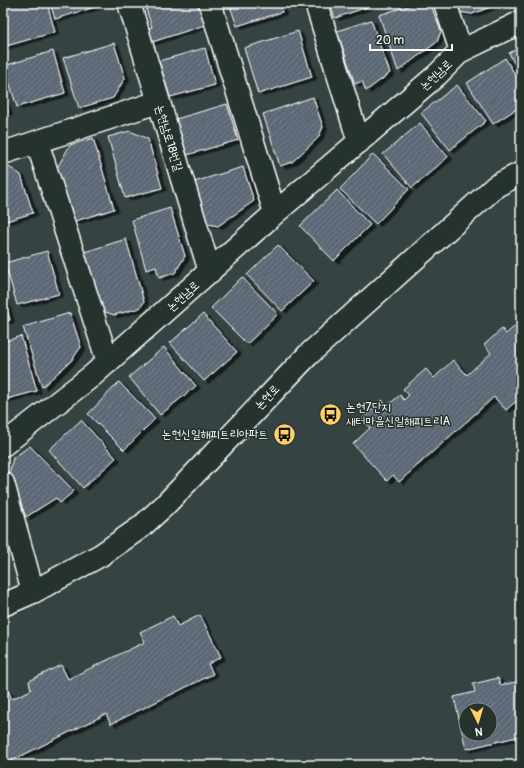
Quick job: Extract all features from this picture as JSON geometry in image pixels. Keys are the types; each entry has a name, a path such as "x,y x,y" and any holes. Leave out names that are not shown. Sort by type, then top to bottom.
{"street":[{"name":"논현남로18번길","path":"128,3 210,272"},
{"path":"210,3 275,213"},
{"path":"316,3 359,142"},
{"path":"445,3 460,51"},
{"name":"논현남로","path":"3,446 108,362 275,213 437,75 460,51 521,22"},
{"path":"3,153 158,102"},
{"path":"36,142 108,362"},
{"name":"논현로","path":"3,605 33,592 101,555 141,527 165,505 308,354 496,186 521,173"},
{"path":"3,483 33,592"}],"building":[{"path":"3,3 47,3 55,32 3,47"},
{"path":"50,3 104,3 105,4 55,19"},
{"path":"144,3 198,3 205,25 149,43 145,29 152,27"},
{"path":"229,3 280,3 282,12 237,26"},
{"path":"329,3 372,3 373,5 335,18"},
{"path":"417,3 430,3 441,31 437,42 398,71 379,15"},
{"path":"455,3 501,3 472,14 458,12"},
{"path":"371,20 390,73 366,91 362,81 355,84 337,31"},
{"path":"298,31 312,77 258,94 244,48"},
{"path":"114,43 125,78 113,98 79,108 63,58"},
{"path":"521,47 521,76 509,53"},
{"path":"205,48 215,85 170,97 159,61"},
{"path":"53,51 65,93 17,107 4,66"},
{"path":"505,58 521,84 521,106 493,124 467,83"},
{"path":"457,85 486,121 450,150 421,113"},
{"path":"3,97 8,112 3,114"},
{"path":"313,97 323,127 318,138 292,162 280,166 263,114"},
{"path":"227,104 238,140 187,155 176,119"},
{"path":"420,123 448,157 412,188 383,154"},
{"path":"130,131 148,139 162,188 125,198 108,137"},
{"path":"93,138 114,209 72,222 56,170 70,145"},
{"path":"373,154 409,189 376,224 340,189"},
{"path":"9,167 21,175 33,213 3,222 3,169"},
{"path":"243,167 254,201 218,226 204,223 191,183"},
{"path":"337,190 370,225 334,261 300,226"},
{"path":"170,208 185,256 175,273 159,278 156,267 146,270 132,220"},
{"path":"126,239 144,302 140,308 114,315 94,308 78,254"},
{"path":"278,245 314,281 282,311 247,275"},
{"path":"47,251 59,294 17,305 5,263"},
{"path":"242,277 278,314 247,344 211,308"},
{"path":"3,295 10,320 3,322"},
{"path":"70,313 81,347 71,361 42,387 23,327"},
{"path":"203,314 237,352 204,381 170,343"},
{"path":"521,321 521,397 506,410 494,397 399,482 393,475 387,481 353,444 370,428 362,419 382,400 387,406 400,395 404,400 409,395 403,389 426,369 434,378 453,360 467,375 491,353 484,345 502,329 506,334"},
{"path":"21,336 37,391 3,400 3,342"},
{"path":"164,347 196,386 160,415 129,377"},
{"path":"119,382 155,419 124,450 88,414"},
{"path":"81,420 116,458 83,488 49,450"},
{"path":"30,446 74,491 60,503 56,498 26,517 9,475 13,458"},
{"path":"200,615 221,657 208,664 213,674 111,724 106,714 3,765 3,694 8,691 12,699 31,690 29,681 61,665 68,679 145,642 140,632 173,616 178,626"},
{"path":"498,678 500,685 521,681 521,736 498,741 498,702 458,702 458,714 454,697 475,692 473,684"},
{"path":"464,742 496,742 466,749"}],"place":[{"name":"논현7단지 새터마을신일해피트리A","path":"330,414"},
{"name":"논현신일해피트리아파트","path":"284,434"}]}
